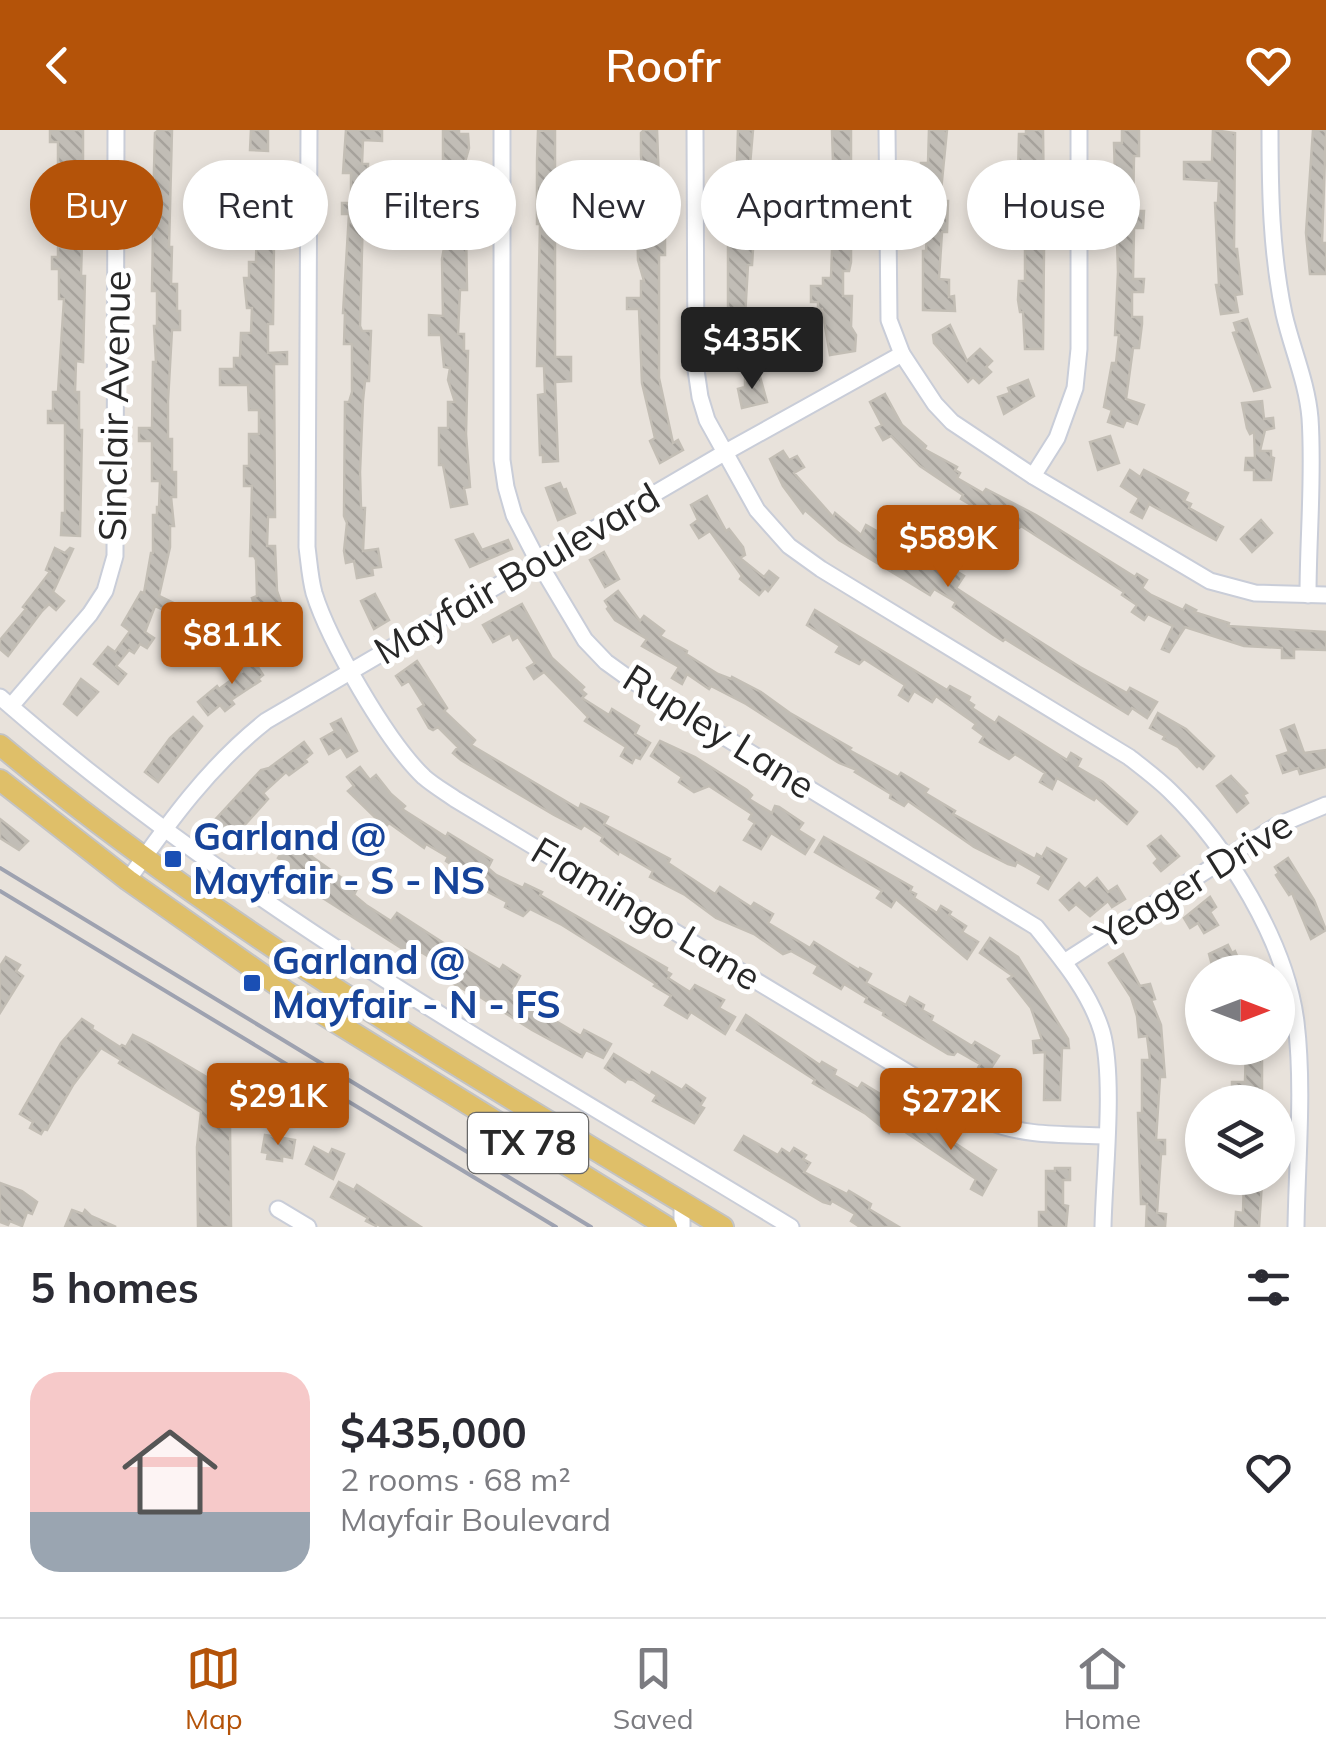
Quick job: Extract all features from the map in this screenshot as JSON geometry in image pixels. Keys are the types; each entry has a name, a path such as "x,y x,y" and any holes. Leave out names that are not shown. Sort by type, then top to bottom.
{"main road":[{"name":"TX 78","path":"0,745 216,909 435,1052 723,1227"},
{"name":"TX 78","path":"0,780 128,880 286,992 667,1227"},
{"path":"420,1077 435,1052"}],"street":[{"name":"Sinclair Avenue","path":"5,701 90,614 104,591 115,556 116,130"},
{"name":"Flamingo Lane","path":"309,130 308,547 313,590 351,670 397,746 424,777 455,800 988,1121 1028,1133 1106,1136"},
{"name":"Rupley Lane","path":"502,130 502,460 514,515 539,563 585,640 606,662 1036,927 1064,962 1092,1008 1102,1034 1106,1064 1102,1227"},
{"path":"695,130 696,370 707,420 724,453 757,510 789,546 1129,757 1170,790 1200,824 1262,917 1290,990 1298,1053 1296,1227"},
{"path":"887,130 889,320 917,380 952,422 1210,581 1256,593 1326,595"},
{"path":"1034,476 1056,438 1075,388 1080,349 1080,130"},
{"path":"1270,130 1270,228 1276,273 1306,388 1310,419 1308,595"},
{"name":"Mayfair Boulevard","path":"128,880 165,827 241,740 266,721 724,453 902,354"},
{"path":"5,701 165,827 312,934 791,1227"},
{"name":"Yeager Drive","path":"1064,962 1276,826 1326,805"},
{"path":"682,1202 682,1227"},
{"path":"278,1209 308,1227"}],"building":[{"path":"50,130 83,130 83,160 58,160 58,142 50,142"},
{"path":"172,130 169,247 171,284 177,284 180,311 180,330 172,330 168,401 168,439 172,439 172,472 176,472 176,497 171,497 174,526 170,526 170,547 159,596 180,606 176,615 155,606 145,632 154,638 147,648 140,644 134,653 129,650 116,666 126,674 118,684 94,664 108,647 115,652 130,631 122,625 141,592 144,593 153,553 153,515 157,515 159,507 160,481 152,481 152,441 139,441 139,428 152,428 157,326 157,291 152,291 153,250 163,250 163,160 154,160 155,133"},
{"path":"251,130 268,130 268,151 250,150"},
{"path":"346,130 382,130 382,141 363,140 362,160 348,160 348,173 343,173"},
{"path":"443,130 468,134 466,160 443,160"},
{"path":"555,130 555,160 538,160 538,131"},
{"path":"657,130 658,160 641,160 641,133"},
{"path":"738,130 753,130 750,160 737,160"},
{"path":"832,130 851,130 851,160 833,160"},
{"path":"929,130 947,130 944,160 928,160"},
{"path":"1026,130 1043,130 1043,160 1018,160 1019,134 1026,134"},
{"path":"1122,130 1139,130 1139,156 1134,156 1134,160 1115,160 1114,143 1122,143"},
{"path":"1213,130 1235,133 1234,249 1242,294 1235,295 1238,312 1221,314 1216,285 1215,203 1219,181 1184,179 1184,162 1212,162"},
{"path":"1313,130 1326,130 1322,243 1326,243 1326,274 1310,274 1306,233"},
{"path":"342,203 348,203 348,214 342,214"},
{"path":"348,230 348,250 362,250 360,326 362,331 371,331 360,472 361,508 365,508 363,551 378,549 381,567 372,568 373,575 357,578 354,561 346,563 344,551 345,402 349,402 352,392 352,344 344,344"},
{"path":"58,250 82,250 81,276 85,276 83,362 76,361 75,392 79,392 82,430 80,536 61,535 65,513 65,423 48,423 48,411 53,411 53,392 58,392 64,299 59,299 59,269 52,269 52,257 58,257"},
{"path":"256,250 274,250 273,324 268,324 268,353 287,352 287,364 274,364 275,517 268,517 267,546 275,546 277,591 285,614 269,619 265,605 255,608 252,598 257,596 256,560 250,556 252,486 244,486 244,466 249,466 249,434 259,434 259,410 249,410 248,385 220,385 220,369 234,369 234,358 240,358 241,333 251,333 252,308 247,308 244,278 249,278 249,262 256,262"},
{"path":"444,250 466,250 467,290 460,290 458,334 464,334 464,351 468,351 466,434 470,487 464,488 467,504 451,507 443,465 439,465 439,428 448,428 448,402 455,402 448,380 450,368 444,367 441,335 429,335 429,315 443,316"},
{"path":"539,250 555,250 555,357 571,357 571,381 555,382 558,461 543,462 540,455 538,395 545,394 544,366 537,366"},
{"path":"638,250 665,250 665,255 659,255 659,378 673,443 678,440 683,450 660,463 650,441 655,438 642,383 639,309 627,309 627,298 641,298 644,281"},
{"path":"728,250 753,250 752,265 748,265 745,317 754,317 754,334 746,334 746,349 729,349"},
{"path":"832,250 851,250 849,271 843,271 843,296 852,296 855,351 830,355 822,309 818,309 818,302 811,302 811,286 823,286 823,278 831,278"},
{"path":"941,250 939,279 949,280 949,297 954,296 955,311 923,310 926,251"},
{"path":"1025,250 1044,250 1043,349 1025,349 1023,312 1018,300 1019,281 1025,281"},
{"path":"1117,250 1134,250 1133,279 1144,279 1143,292 1132,292 1132,317 1142,317 1142,324 1139,348 1133,348 1126,399 1144,405 1137,424 1126,420 1123,427 1108,422 1112,410 1104,407 1119,335 1115,335"},
{"path":"1247,319 1270,387 1254,391 1233,333 1237,332 1234,323"},
{"path":"950,325 967,361 980,349 992,361 986,367 991,372 979,383 973,377 968,382 934,343 933,335"},
{"path":"759,373 767,402 742,408 738,389 745,387 745,376"},
{"path":"1028,380 1034,396 1004,414 998,397"},
{"path":"885,394 902,425 926,446 924,449 957,467 957,478 1036,515 1135,577 1137,574 1147,580 1142,588 1151,595 1183,610 1186,605 1194,612 1229,623 1228,626 1326,632 1326,650 1294,649 1294,658 1282,658 1282,648 1244,646 1185,627 1169,652 1162,649 1173,626 1148,614 1144,620 1132,612 1137,605 1122,595 1124,592 1021,526 985,508 978,520 966,514 971,505 961,499 963,495 920,466 891,436 883,440 876,428 882,425 870,402"},
{"path":"1262,401 1264,419 1273,418 1274,428 1265,430 1260,451 1271,451 1274,458 1271,480 1254,480 1254,470 1245,470 1246,458 1255,458 1254,432 1250,434 1247,428 1242,403"},
{"path":"1110,436 1119,463 1098,470 1090,442"},
{"path":"783,451 789,460 797,456 804,467 794,473 833,517 835,513 861,535 866,525 880,533 875,541 896,553 901,544 943,570 946,565 964,576 956,588 982,605 1080,667 1127,693 1130,688 1157,702 1147,718 1132,708 1128,714 992,634 953,607 956,602 934,589 930,595 839,540 805,510 803,513 783,486 770,459"},
{"path":"1130,470 1140,477 1144,470 1188,493 1184,501 1191,504 1189,508 1223,527 1216,540 1149,504 1142,518 1131,512 1139,498 1121,486"},
{"path":"560,483 575,513 558,520 546,488"},
{"path":"707,496 726,531 729,529 743,547 745,555 740,558 764,577 769,571 778,578 768,591 765,588 759,595 740,579 742,576 710,531 699,538 691,525 698,520 691,505"},
{"path":"1261,520 1272,533 1252,552 1241,539"},
{"path":"473,534 482,550 508,540 512,549 470,567 456,540"},
{"path":"55,548 65,553 73,549 53,592 64,601 56,610 49,604 8,656 0,649 0,640 50,572 46,570"},
{"path":"604,552 619,579 605,587 590,560"},
{"path":"618,591 640,621 644,616 664,631 660,636 718,674 761,692 898,777 901,773 928,789 925,793 955,811 953,814 1035,859 1037,854 1042,857 1047,848 1066,859 1048,889 1038,883 1042,876 1017,862 1015,866 1008,864 974,847 908,801 904,806 890,798 891,794 857,770 839,763 746,704 711,686 709,689 687,674 682,684 672,678 679,667 642,646 647,639 615,620 607,609 605,601"},
{"path":"375,594 389,620 374,629 361,601"},
{"path":"522,604 552,658 584,687 581,690 586,694 582,698 609,715 612,709 639,726 635,734 650,743 640,759 635,757 632,763 621,756 626,747 585,721 588,717 544,672 534,679 527,668 535,663 518,637 513,640 510,633 493,642 483,625"},
{"path":"815,610 947,690 950,686 970,697 972,708 995,723 999,717 1067,760 1071,753 1081,759 1077,767 1103,782 1137,812 1127,824 1096,797 1094,800 1057,778 1052,789 1040,782 1045,773 1015,754 1009,759 980,742 984,736 973,728 976,724 936,696 932,702 914,691 908,701 899,695 905,685 864,659 859,664 836,652 840,646 807,625"},
{"path":"273,630 297,634 290,662 268,658"},
{"path":"243,655 250,664 254,661 263,675 260,681 231,700 234,704 225,711 220,705 208,715 198,702 242,672 234,662"},
{"path":"417,661 447,708 444,711 475,740 471,745 579,809 581,804 608,817 604,824 670,859 668,863 715,894 720,887 751,907 754,903 773,914 768,923 810,948 814,942 871,974 866,983 906,1005 910,997 924,1005 922,1010 933,1016 931,1021 972,1046 975,1042 999,1056 985,1077 976,1072 980,1064 957,1051 948,1054 883,1015 884,1012 865,1002 867,998 844,984 841,989 814,973 818,966 791,951 783,954 754,934 716,918 685,895 650,877 653,871 619,851 618,854 601,841 603,837 584,825 581,829 554,815 461,760 453,753 458,747 438,727 429,728 418,709 424,705 409,681 402,685 396,676"},
{"path":"81,679 98,692 77,715 64,704"},
{"path":"1158,713 1186,729 1214,756 1203,769 1150,728"},
{"path":"193,717 202,726 158,782 145,772 170,738"},
{"path":"341,719 357,751 347,757 341,747 329,754 321,739 335,731 331,724"},
{"path":"1294,725 1304,753 1326,750 1326,767 1300,774 1298,768 1283,773 1277,756 1289,752 1281,730"},
{"path":"660,741 695,757 747,790 752,795 749,799 772,813 775,806 779,807 803,823 798,830 814,840 805,854 771,833 761,849 744,840 755,823 749,819 752,814 709,786 694,792 679,782 682,777 651,756"},
{"path":"304,742 312,753 305,759 307,762 289,775 286,772 263,793 268,799 233,838 214,821 261,770"},
{"path":"360,767 370,780 376,775 405,806 402,809 492,860 488,868 496,875 542,892 540,895 667,968 671,974 668,978 690,992 695,985 724,1000 719,1008 735,1017 725,1034 691,1012 687,1018 665,1005 671,996 656,984 562,925 530,909 523,916 505,907 507,902 467,881 470,876 446,861 448,857 426,844 424,848 389,823 385,827 348,791 354,786 347,777"},
{"path":"1231,776 1247,793 1243,795 1248,803 1237,812 1217,786"},
{"path":"0,819 28,841 19,850 0,838"},
{"path":"309,833 319,841 311,856 357,889 354,895 366,905 391,921 397,913 456,951 459,946 500,970 503,965 520,976 510,994 581,1036 584,1030 611,1044 603,1058 586,1050 582,1057 532,1030 454,984 457,977 447,968 421,952 417,958 318,895 288,872 291,867 278,858 292,838 301,844"},
{"path":"1161,836 1179,856 1161,871 1148,846"},
{"path":"824,837 912,887 914,898 937,913 941,906 951,912 949,915 966,926 962,932 978,942 967,959 896,899 891,907 877,898 882,891 815,852"},
{"path":"1288,858 1314,900 1326,930 1311,939 1292,893 1289,895 1276,875 1279,873 1275,867"},
{"path":"1097,878 1108,892 1117,886 1125,899 1112,907 1108,901 1090,916 1076,904 1069,910 1060,900 1079,883 1085,889"},
{"path":"1210,897 1216,907 1210,912 1218,925 1204,933 1198,923 1190,928 1184,918"},
{"path":"990,938 1018,957 1068,1039 1069,1048 1062,1048 1060,1100 1044,1100 1045,1052 1034,1053 1033,1041 1042,1040 1031,1008 1008,979 1013,976 980,953"},
{"path":"1228,945 1237,955 1209,955"},
{"path":"1123,954 1140,986 1150,984 1155,999 1151,1000 1161,1025 1165,1077 1160,1077 1156,1140 1165,1140 1165,1154 1161,1154 1157,1213 1166,1214 1165,1227 1146,1227 1147,1204 1141,1204 1138,1113 1142,1113 1142,1060 1150,1060 1147,1036 1139,1037 1131,997 1109,963"},
{"path":"6,957 20,965 16,971 23,976 0,1013 0,966"},
{"path":"746,1015 820,1065 822,1062 836,1070 834,1075 858,1089 862,1083 890,1100 885,1108 899,1117 889,1133 737,1030"},
{"path":"82,1019 120,1047 126,1047 133,1035 151,1044 231,1096 213,1126 230,1126 231,1227 198,1227 197,1147 201,1112 101,1048 73,1085 47,1130 41,1134 30,1128 33,1122 20,1114 61,1043"},
{"path":"614,1054 650,1076 652,1072 682,1090 686,1085 705,1098 700,1106 704,1108 694,1123 653,1101 657,1095 633,1080 625,1082 605,1068"},
{"path":"1246,1065 1262,1065 1262,1085 1232,1085 1245,1082"},
{"path":"910,1114 996,1170 982,1195 971,1189 976,1179 901,1129"},
{"path":"265,1135 295,1140 292,1158 267,1159 268,1153 262,1152"},
{"path":"744,1136 778,1155 782,1149 790,1154 794,1148 806,1155 803,1159 810,1163 804,1172 847,1194 849,1191 899,1227 860,1227 851,1221 855,1214 832,1201 823,1202 735,1150"},
{"path":"314,1147 329,1155 332,1149 344,1154 333,1179 306,1164"},
{"path":"1070,1168 1070,1180 1063,1180 1063,1205 1068,1206 1066,1227 1039,1227 1039,1212 1046,1212 1046,1171"},
{"path":"339,1182 354,1190 357,1185 421,1227 382,1227 366,1221 368,1218 331,1197"},
{"path":"0,1183 37,1202 32,1214 27,1212 22,1226 0,1222"},
{"path":"1244,1195 1261,1195 1259,1227 1235,1227 1236,1212 1243,1213"},
{"path":"72,1210 83,1214 85,1210 116,1227 65,1227"}],"railway":[{"path":"0,868 591,1227"},
{"path":"0,891 556,1227"}],"place":[{"name":"Garland @ Mayfair - S - NS","path":"173,859"},
{"name":"Garland @ Mayfair - N - FS","path":"252,983"}]}
